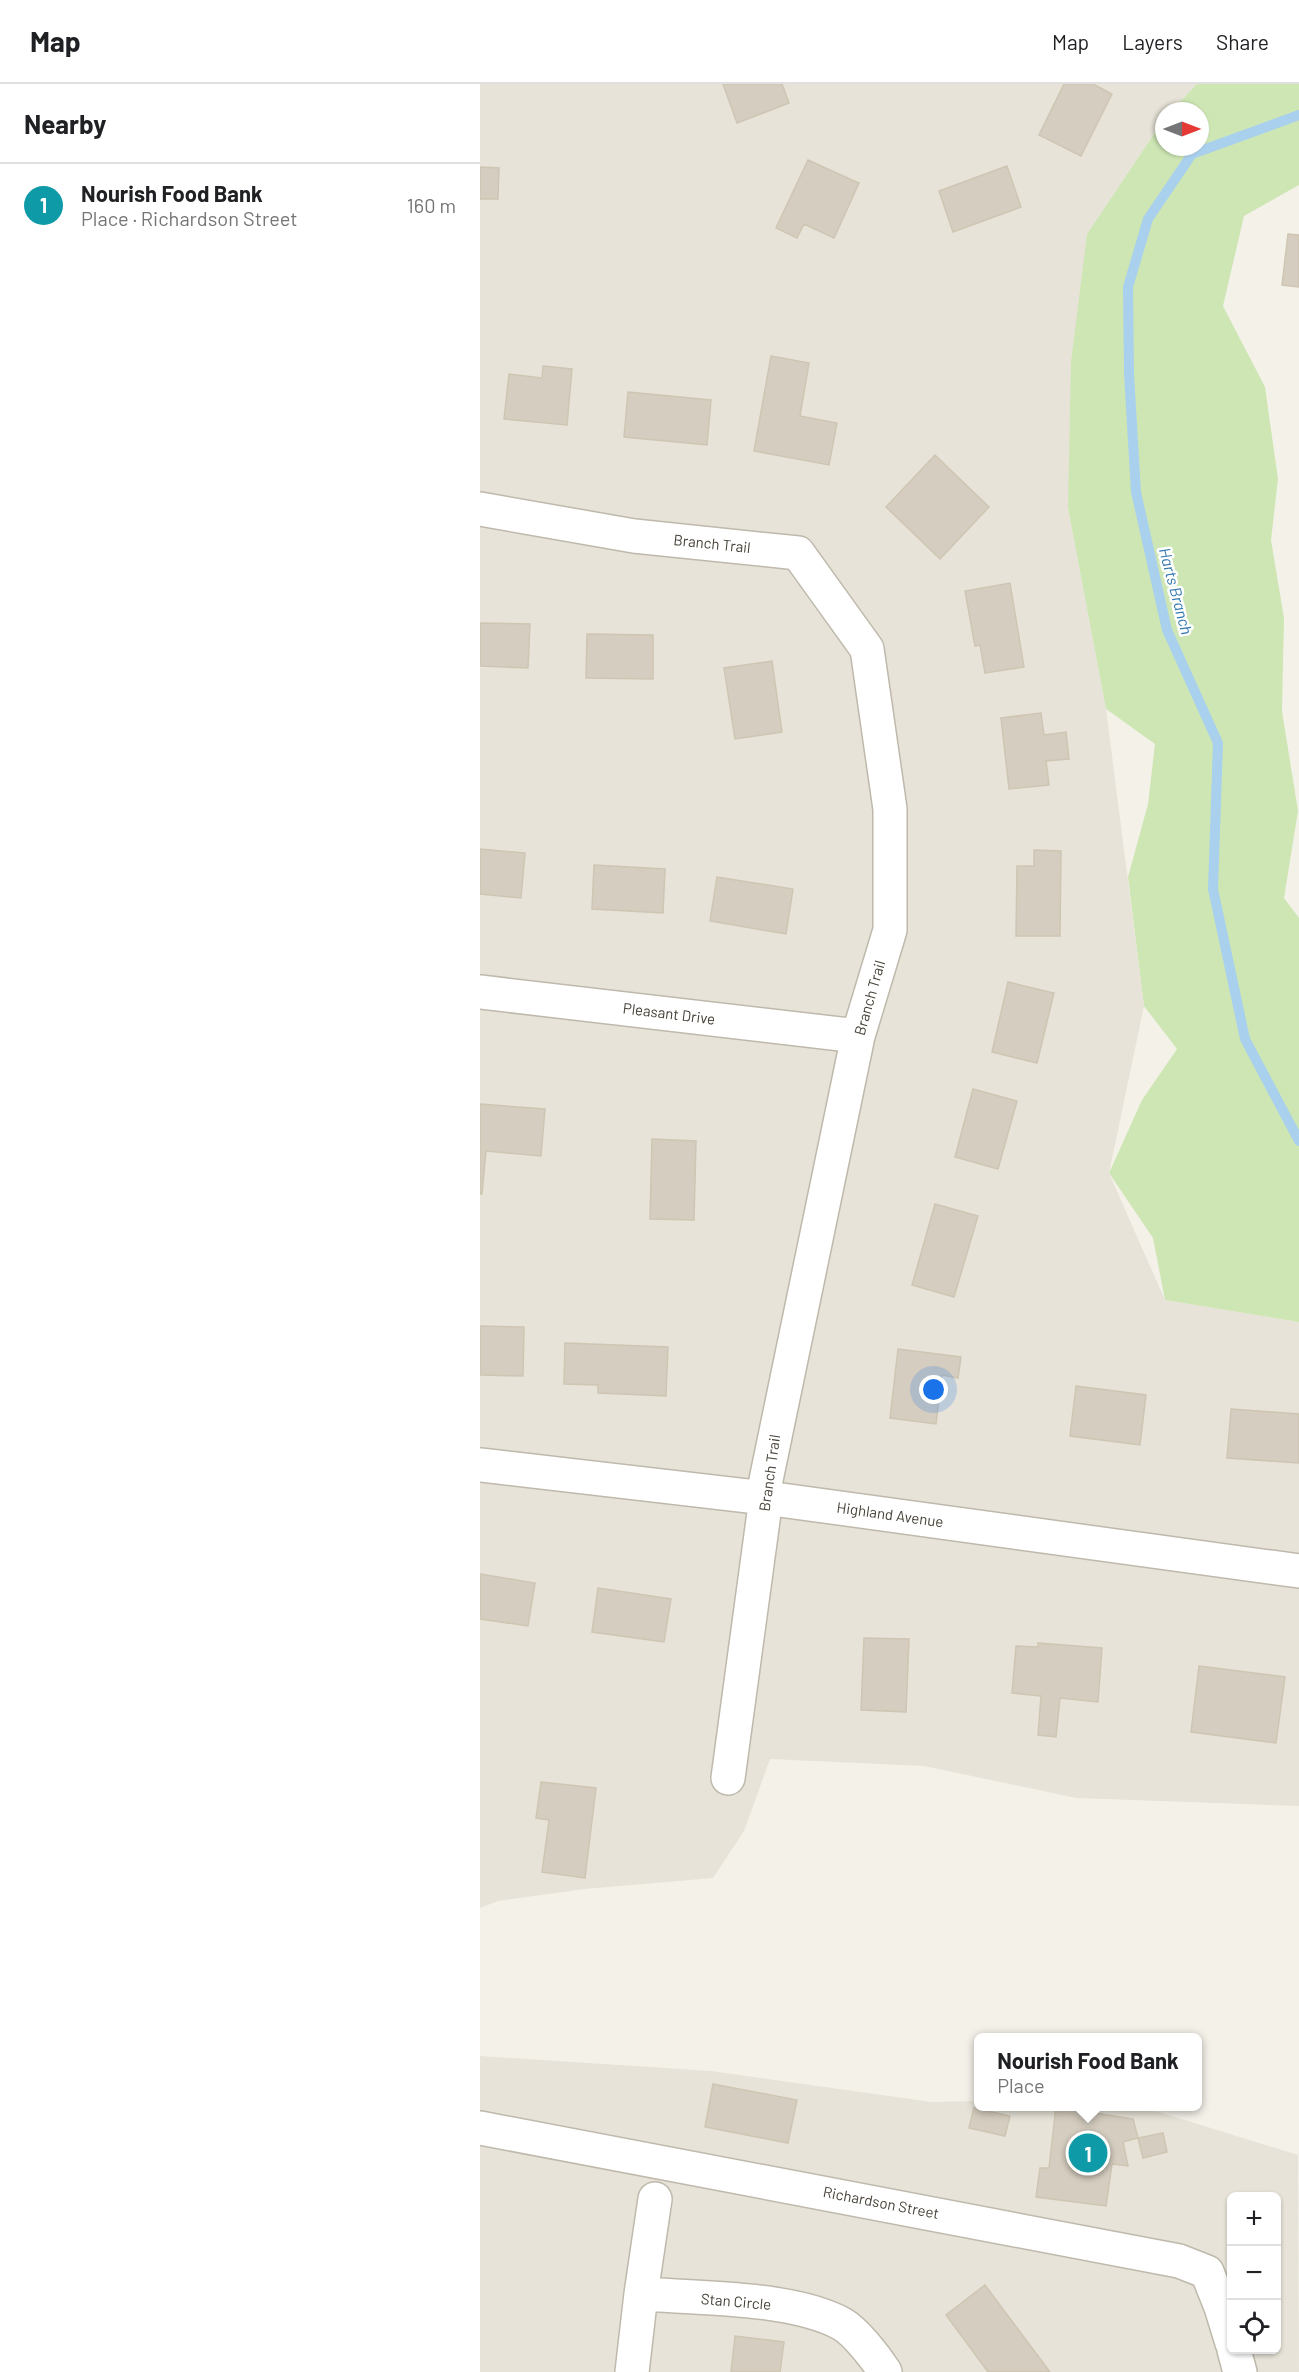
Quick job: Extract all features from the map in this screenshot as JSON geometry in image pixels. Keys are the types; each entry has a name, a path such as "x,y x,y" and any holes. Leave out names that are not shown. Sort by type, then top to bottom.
{"street":[{"name":"Branch Trail","path":"480,509 634,536 798,553 867,649 890,809 890,930 858,1036 766,1480 766,1498 728,1778"},
{"name":"Pleasant Drive","path":"480,992 858,1036"},
{"name":"Highland Avenue","path":"480,1465 766,1498 1299,1571"},
{"name":"Richardson Street","path":"480,2128 1179,2260 1207,2272 1227,2327"},
{"path":"632,2372 655,2199"},
{"name":"Stan Circle","path":"641,2294 759,2303 814,2312 844,2325 885,2372"},
{"path":"1235,2354 1240,2372"}],"shaded area":[{"path":"480,84 1197,84 1180,102 1155,102 1155,132 1087,234 1068,508 1106,709 1144,1006 1109,1173 1165,1300 1299,1322 1299,1806 1076,1798 924,1766 770,1759 744,1831 713,1878 585,1889 498,1901 480,1908"},
{"path":"480,2056 711,2071 932,2102 974,2101 974,2111 1159,2112 1298,2155 1299,2372 480,2372"}],"green space":[{"path":"1197,84 1299,84 1299,185 1244,216 1223,306 1265,387 1278,479 1271,540 1284,618 1282,711 1298,811 1284,898 1299,918 1299,1322 1165,1300 1153,1238 1109,1173 1142,1100 1177,1049 1144,1006 1128,877 1148,804 1155,744 1106,709 1068,508 1071,362 1087,234 1155,132 1155,156 1209,156 1209,102 1180,102"}],"building":[{"path":"723,84 782,84 789,103 737,123"},
{"path":"1064,84 1093,84 1112,94 1081,156 1039,135"},
{"path":"808,160 859,183 834,238 804,224 797,238 776,228"},
{"path":"1007,166 1021,207 953,232 939,191"},
{"path":"480,167 499,168 498,199 480,199"},
{"path":"1288,234 1299,235 1299,287 1282,285"},
{"path":"771,356 809,363 800,416 837,423 829,465 754,451"},
{"path":"543,366 572,369 567,425 504,419 509,374 542,378"},
{"path":"628,392 711,400 707,445 624,437"},
{"path":"935,455 989,507 940,559 886,507"},
{"path":"1010,583 1024,667 985,673 980,645 975,646 965,591"},
{"path":"480,623 530,624 528,668 480,666"},
{"path":"587,634 653,635 653,679 586,678"},
{"path":"772,661 782,732 735,739 724,668"},
{"path":"1041,713 1044,735 1066,732 1069,759 1046,761 1049,785 1009,789 1001,718"},
{"path":"480,849 525,853 521,898 480,894"},
{"path":"1034,850 1061,851 1060,936 1016,936 1017,866 1034,866"},
{"path":"594,865 665,869 663,913 592,909"},
{"path":"717,877 793,889 786,934 710,921"},
{"path":"1008,982 1054,993 1037,1063 992,1052"},
{"path":"973,1089 1017,1101 998,1169 955,1157"},
{"path":"480,1104 545,1109 541,1156 486,1151 482,1194 480,1194"},
{"path":"652,1139 696,1141 694,1220 650,1219"},
{"path":"935,1204 978,1216 954,1297 912,1285"},
{"path":"480,1326 524,1327 523,1376 480,1375"},
{"path":"565,1343 668,1347 666,1396 598,1393 598,1385 564,1384"},
{"path":"898,1349 961,1357 958,1378 942,1375 936,1424 890,1418"},
{"path":"1076,1386 1146,1395 1140,1445 1070,1436"},
{"path":"1231,1409 1299,1414 1299,1463 1227,1458"},
{"path":"480,1574 535,1583 528,1626 480,1619"},
{"path":"598,1588 671,1599 664,1642 592,1632"},
{"path":"864,1638 909,1639 906,1712 861,1710"},
{"path":"1038,1643 1102,1648 1098,1702 1060,1698 1056,1737 1038,1735 1041,1696 1012,1693 1016,1646 1038,1647"},
{"path":"1199,1666 1285,1677 1276,1743 1191,1732"},
{"path":"541,1782 596,1788 585,1878 542,1872 549,1820 536,1818"},
{"path":"713,2084 797,2100 788,2143 705,2127"},
{"path":"974,2108 974,2111 988,2111 1010,2116 1005,2136 969,2128"},
{"path":"1056,2111 1082,2111 1133,2119 1138,2138 1123,2142 1128,2166 1112,2164 1106,2206 1036,2197 1040,2168 1049,2168"},
{"path":"1163,2133 1167,2152 1143,2158 1138,2138"},
{"path":"985,2285 1050,2372 988,2372 946,2315"},
{"path":"735,2336 784,2342 780,2372 731,2372"}],"waterway":[{"name":"Harts Branch","path":"1299,115 1192,154 1148,219 1128,287 1129,374 1136,492 1167,630 1218,743 1213,889 1245,1039 1299,1141"}],"place":[{"name":"Nourish Food Bank","path":"1088,2153"}]}
